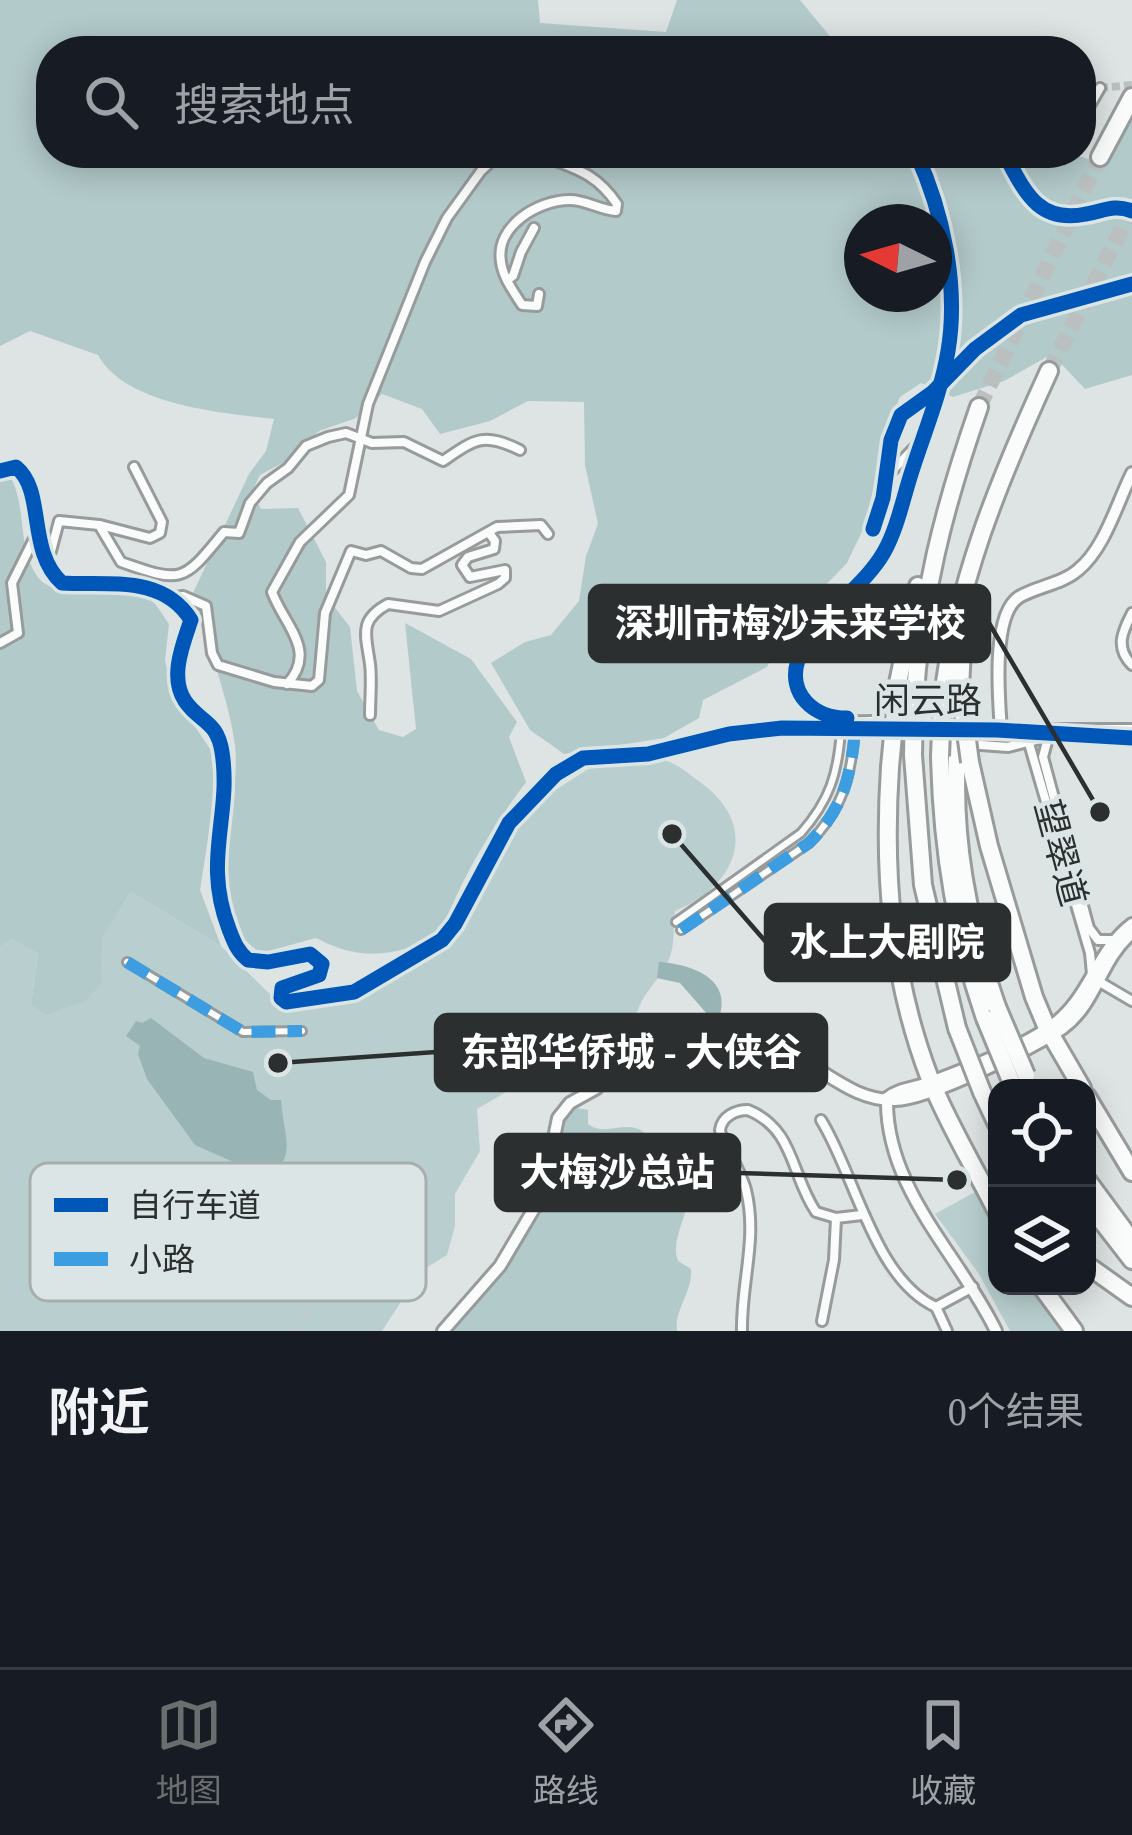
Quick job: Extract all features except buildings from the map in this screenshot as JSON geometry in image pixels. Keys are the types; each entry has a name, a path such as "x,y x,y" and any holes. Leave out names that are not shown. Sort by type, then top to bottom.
{"highway":[{"path":"1100,158 1132,97"},
{"path":"1019,1079 963,949 949,880 940,756 942,706 955,621 979,532 1049,371"},
{"path":"979,406 915,596 898,683 886,847 890,915 906,996 933,1085 988,1194"},
{"path":"940,523 923,615 914,707 923,885 957,1028 988,1105"},
{"path":"979,532 964,621 960,689 970,762 993,860 1049,1032 1077,1079"},
{"path":"958,744 963,863 991,1012"},
{"path":"1096,1112 1132,1172"},
{"path":"1092,1187 1132,1240"},
{"path":"1096,1214 1132,1260"},
{"path":"1096,1271 1132,1297"},
{"path":"1048,1295 1074,1331"}],"street":[{"path":"1096,95 1100,88"},
{"path":"287,684 299,671 302,652 272,592 300,542 349,495 368,404 425,262 447,218 484,168"},
{"path":"539,294 537,306 528,308 507,280 499,256 508,229 551,202 573,200 616,211 617,204 591,174 575,168"},
{"path":"507,280 534,228"},
{"path":"933,410 887,548 805,644 795,676 799,694 808,706 835,718 953,719 995,730 1001,631 1007,610 1020,597 1082,567 1128,492 1132,473"},
{"path":"99,525 121,562 176,578 192,572 224,532 238,533 250,503 306,446 346,433 372,443 404,442 443,461 470,441 498,440 520,450"},
{"path":"884,478 924,438"},
{"path":"0,471 16,467 25,474 36,533 62,583 132,582 169,598 183,596 206,606 212,653 218,664 287,684 312,686 319,680 325,613 351,551 366,555 381,551 410,568 422,569 448,551 510,524 541,526 548,534"},
{"path":"45,557 59,521 149,538 160,533 162,522 134,467"},
{"path":"0,643 18,633 12,583 36,533"},
{"path":"370,715 370,665 363,634 367,620 388,604 439,611 497,584 505,578 505,570 470,577 463,572 468,557 494,549 489,533"},
{"name":"闲云路","path":"169,598 181,604 190,620 177,675 184,700 216,728 223,755 215,874 221,910 236,948 248,961 257,963 310,954 322,964 319,975 282,988 281,998 286,1002 354,992 442,940 509,823 569,764 595,756 663,752 751,731 1013,727 1132,734"},
{"path":"1132,614 1121,640 1123,654 1132,665"},
{"path":"841,730 835,779 817,815 801,833 679,926 809,843 827,825 848,783 855,730"},
{"name":"闲云路","path":"995,730 1026,738"},
{"name":"闲云路","path":"873,731 903,740 1007,747 1026,738 1054,735 1132,734"},
{"name":"望翠道","path":"1054,735 1046,740 1042,753 1072,870 1091,933 1102,941 1113,940"},
{"name":"望翠道","path":"1026,738 1095,978"},
{"path":"887,1099 894,1092 933,1085 1078,1015 1113,940 1132,924"},
{"path":"1095,978 1132,933"},
{"path":"127,962 243,1032 302,1031"},
{"path":"1095,978 1132,1001"},
{"path":"443,1331 510,1251 541,1193 558,1118 570,1103 597,1088 596,1084 635,1068 703,1063 755,1044 791,1054 853,1092 887,1099"},
{"path":"887,1099 892,1142 908,1188 996,1331"},
{"path":"742,1331 752,1225 740,1167 721,1136 728,1116 748,1110 776,1127 793,1153 811,1205 824,1216 862,1215"},
{"path":"821,1120 840,1154 862,1215 904,1282 916,1296 936,1307 947,1331"},
{"path":"822,1321 832,1280 836,1218"},
{"path":"936,1307 973,1287"}],"shaded area":[{"path":"0,0 538,0 540,23 666,32 677,0 800,0 830,36 36,36 36,168 1096,168 1096,161 1105,164 1132,119 1132,375 1085,389 1052,354 1004,381 953,397 921,383 900,397 886,432 865,525 847,563 791,621 767,667 703,700 699,718 664,738 564,754 530,730 491,663 525,642 551,635 579,601 586,556 598,524 585,465 584,402 528,401 490,421 440,434 422,409 382,394 356,418 319,431 290,459 260,475 252,492 261,509 298,508 326,562 326,596 350,627 357,691 379,730 403,737 416,729 405,623 471,659 517,722 509,737 526,782 478,855 441,933 394,951 348,951 316,938 261,953 241,934 225,885 235,745 193,593 249,474 266,451 274,419 152,396 111,372 98,355 30,331 0,346"},
{"path":"11,478 27,552 46,585 139,595 154,603 169,624 165,660 172,692 210,749 216,788 200,890 221,946 131,892 103,937 102,982 86,1001 46,1016 31,1005 38,954 11,939 0,947 0,479"},
{"path":"660,759 676,765 719,799 731,818 734,854 713,887 675,911 668,962 636,1016 477,1109 480,1151 455,1194 455,1226 447,1255 426,1268 426,1163 30,1163 30,1301 402,1301 382,1331 0,1331 0,947 11,939 38,954 31,1005 46,1016 85,1001 102,981 103,937 131,892 221,946 285,1009 353,997 452,935 502,841 530,806 601,761"},
{"path":"659,962 705,975 719,991 720,1015 708,1015 680,983 657,978"},
{"path":"151,1018 204,1058 253,1072 257,1090 271,1100 281,1100 287,1150 281,1163 233,1163 195,1145 147,1079 138,1054 140,1046 126,1036 136,1021"},
{"path":"571,1107 588,1110 588,1124 595,1128 642,1131 684,1180 688,1199 676,1251 678,1261 691,1269 691,1277 677,1331 447,1331 542,1200 563,1118"},
{"path":"975,1192 988,1217 988,1291 979,1274 935,1214"},
{"path":"990,1295 1036,1295 1064,1331 1010,1331"}],"tunnel":[{"path":"1100,88 1132,85"},
{"path":"1096,165 1100,157"},
{"path":"922,168 940,223 951,297 949,346 933,410"},
{"path":"979,407 1095,168"},
{"path":"1049,371 1132,209"}],"railway":[{"path":"292,1331 314,1301"}],"marked path":[{"path":"681,930 809,843 821,830 843,791 855,730"},
{"path":"127,962 243,1032 302,1031"}],"cycle path":[{"path":"847,718 824,714 806,702 796,672 814,630 875,566 889,543 945,367 951,326 950,275 941,224 922,168"},
{"path":"1013,168 1034,201 1055,214 1114,208 1132,211"},
{"path":"873,529 883,498 891,440 901,415 1021,315 1132,284"},
{"path":"0,471 16,467 25,478 44,554 62,583 150,589 179,605 191,620 178,682 185,701 216,734 222,752 218,881 229,929 248,960 268,962 310,954 322,964 319,975 282,988 281,998 286,1002 354,992 442,940 509,823 556,774 583,758 648,754 729,734 782,728 997,730 1132,738"}],"place":[{"name":"深圳市梅沙未来学校","path":"1100,812"},
{"name":"水上大剧院","path":"672,834"},
{"name":"东部华侨城 - 大侠谷","path":"278,1063"},
{"name":"大梅沙总站","path":"957,1180"}]}
